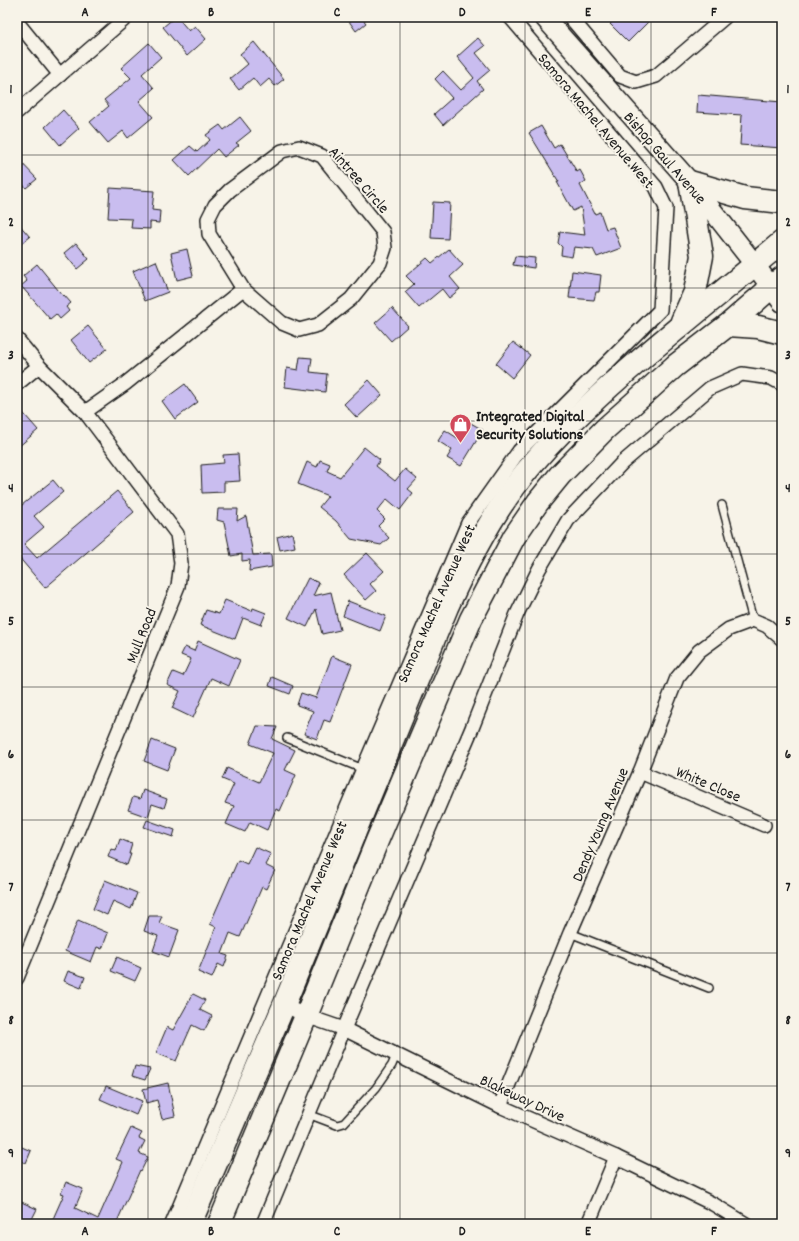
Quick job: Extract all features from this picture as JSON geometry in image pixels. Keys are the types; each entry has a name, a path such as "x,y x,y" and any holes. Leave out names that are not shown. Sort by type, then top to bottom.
{"highway":[{"path":"680,325 694,292 702,256 690,182 745,198 782,202"},
{"name":"Samora Machel Avenue West","path":"190,1224 284,1005 447,607 463,571 488,528 515,486 561,432 633,365 782,242"},
{"path":"219,1224 470,619 514,537 538,502 560,475 605,429 675,366 728,325 778,290"},
{"path":"728,325 758,327 782,333"}],"main road":[{"name":"Bishop Gaul Avenue","path":"544,17 690,182 755,265 778,290"}],"street":[{"path":"17,112 127,17"},
{"name":"Samora Machel Avenue West","path":"172,1224 468,523 519,451 660,310 666,208 656,187 510,17"},
{"path":"570,17 620,76 636,82 656,76 725,17"},
{"path":"17,22 60,75"},
{"name":"Aintree Circle","path":"299,147 322,156 383,232 385,248 380,263 351,298 318,326 299,330 282,324 242,289 209,234 208,219 215,205 230,190 282,151 299,147"},
{"path":"85,412 125,384 242,289"},
{"name":"Mull Road","path":"17,340 39,366 85,412 177,534 181,563 178,586 17,978"},
{"path":"17,384 39,366"},
{"path":"263,1224 308,1114 472,728 517,614 539,569 568,520 616,469 710,388 742,374 771,378 782,384"},
{"path":"753,620 767,626 782,639"},
{"name":"Dendy Young Avenue","path":"500,1106 570,933 640,772 677,678 699,650 729,629 753,620"},
{"name":"White Close","path":"640,772 764,825"},
{"name":"Blakeway Drive","path":"284,1005 306,1016 344,1029 500,1106 616,1157 713,1204 746,1224"},
{"path":"588,1224 616,1157"}],"lane":[{"path":"722,505 753,620"},
{"path":"287,738 363,769"},
{"path":"570,933 709,988"},
{"path":"308,1114 337,1124 344,1124 376,1088 392,1065 396,1055"}],"building":[{"path":"177,17 189,31 195,26 206,39 187,56 163,27"},
{"path":"346,17 361,17 366,23 356,31"},
{"path":"617,17 653,17 628,42 610,24"},
{"path":"478,38 485,46 476,53 490,70 477,81 483,89 443,125 434,114 452,98 435,79 443,71 461,90 474,78 457,57"},
{"path":"254,42 284,79 275,86 269,79 260,87 253,78 239,90 230,79 248,64 240,54"},
{"path":"149,43 161,57 142,74 154,88 139,101 153,117 128,138 123,131 108,143 90,122 109,106 104,100 131,78 121,68"},
{"path":"698,95 782,102 782,148 740,145 742,115 697,112"},
{"path":"63,110 79,128 60,145 45,127"},
{"path":"240,117 251,131 236,143 239,145 224,157 217,149 189,176 174,160 190,146 197,152 210,140 206,135 220,125 224,130"},
{"path":"541,126 554,148 560,144 577,172 580,170 586,181 580,185 595,214 600,212 606,229 613,227 621,248 597,257 593,249 574,247 572,257 561,255 562,247 558,243 560,232 585,235 581,207 573,211 557,182 559,182 529,133"},
{"path":"17,158 37,179 26,188 17,178"},
{"path":"110,188 154,191 152,210 160,211 159,223 150,222 150,229 131,228 132,219 108,218"},
{"path":"433,202 450,203 448,239 431,238"},
{"path":"17,222 30,237 17,247"},
{"path":"76,243 89,259 77,269 64,253"},
{"path":"187,249 193,276 177,280 171,253"},
{"path":"449,249 463,265 450,277 460,289 449,298 442,289 419,308 405,292 414,284 406,276 427,258 432,263"},
{"path":"515,256 535,258 534,268 513,265"},
{"path":"156,261 168,292 145,301 133,271"},
{"path":"37,264 63,296 64,295 71,303 66,307 69,311 60,319 56,314 50,319 21,286 27,281 23,276"},
{"path":"572,271 601,275 599,292 596,292 594,300 569,298"},
{"path":"392,308 408,326 391,341 375,323"},
{"path":"88,326 107,349 89,363 71,340"},
{"path":"513,342 530,355 512,378 496,364"},
{"path":"300,357 312,358 310,372 327,374 325,392 285,387 287,368 298,370"},
{"path":"369,380 382,395 357,418 344,404"},
{"path":"185,384 198,402 175,419 162,401"},
{"path":"17,406 38,430 17,448"},
{"path":"469,422 483,430 461,466 447,458 452,450 438,441 445,430 459,439"},
{"path":"364,447 380,460 376,466 395,481 405,469 417,479 408,489 413,493 400,510 387,499 377,511 385,519 378,526 389,538 381,545 351,539 336,521 319,507 328,496 298,484 307,462 317,467 320,460 330,464 327,471 340,477"},
{"path":"238,454 240,481 224,482 224,492 202,493 201,465 224,463 223,455"},
{"path":"53,480 63,492 34,516 44,527 24,544 37,558 117,491 134,512 45,588 17,555 17,509"},
{"path":"218,509 238,509 237,521 246,516 253,555 271,554 272,567 249,571 250,560 242,561 242,554 231,556 224,522 217,520"},
{"path":"292,533 295,547 280,550 277,537"},
{"path":"367,553 384,571 370,584 376,591 366,600 344,575"},
{"path":"308,578 319,583 313,596 331,592 340,630 322,634 316,609 307,627 288,618"},
{"path":"225,600 252,611 253,608 266,613 261,625 243,618 235,639 200,625 206,610 219,614"},
{"path":"348,601 386,616 380,631 343,616"},
{"path":"198,641 240,660 229,686 211,678 193,718 172,708 180,691 167,685 173,672 183,676 191,659 181,655 185,647 194,651"},
{"path":"332,656 352,664 330,722 324,720 317,739 304,734 313,711 297,705 301,693 316,698"},
{"path":"272,677 293,686 290,694 269,686"},
{"path":"257,726 277,727 272,739 295,750 285,770 296,775 280,811 276,809 267,830 250,822 245,832 226,824 234,806 225,803 234,784 222,779 227,768 259,782 273,753 250,744"},
{"path":"152,740 175,749 167,770 144,761"},
{"path":"143,790 167,799 164,808 152,804 148,817 128,810 133,797 140,799"},
{"path":"147,820 175,830 173,837 144,827"},
{"path":"120,839 132,844 129,854 131,854 127,865 108,857 111,849 116,851"},
{"path":"255,847 271,854 265,865 275,870 266,889 262,887 240,937 230,933 222,954 228,956 224,967 218,964 212,978 198,972 216,927 210,924 238,860 247,864"},
{"path":"105,880 137,893 131,909 113,901 107,915 93,909"},
{"path":"149,916 162,916 159,923 179,930 169,957 153,951 158,936 144,931"},
{"path":"78,920 108,933 102,949 97,947 91,962 65,951"},
{"path":"117,957 141,968 135,981 111,971"},
{"path":"68,971 85,977 81,988 64,981"},
{"path":"193,994 205,1000 200,1010 212,1016 204,1031 192,1025 176,1061 156,1053 167,1027 173,1030"},
{"path":"135,1066 150,1069 145,1080 132,1076"},
{"path":"168,1083 175,1116 162,1119 157,1100 146,1103 143,1089"},
{"path":"106,1086 142,1101 136,1115 100,1099"},
{"path":"131,1128 142,1133 139,1138 145,1141 139,1153 148,1157 141,1171 140,1170 116,1224 59,1224 52,1221 64,1194 61,1193 66,1182 83,1189 75,1208 98,1219 123,1162 116,1159"},
{"path":"17,1145 31,1151 26,1163 17,1160"},
{"path":"17,1200 37,1209 30,1223 17,1217"}],"place":[{"name":"Integrated Digital Security Solutions","path":"460,444"}]}
